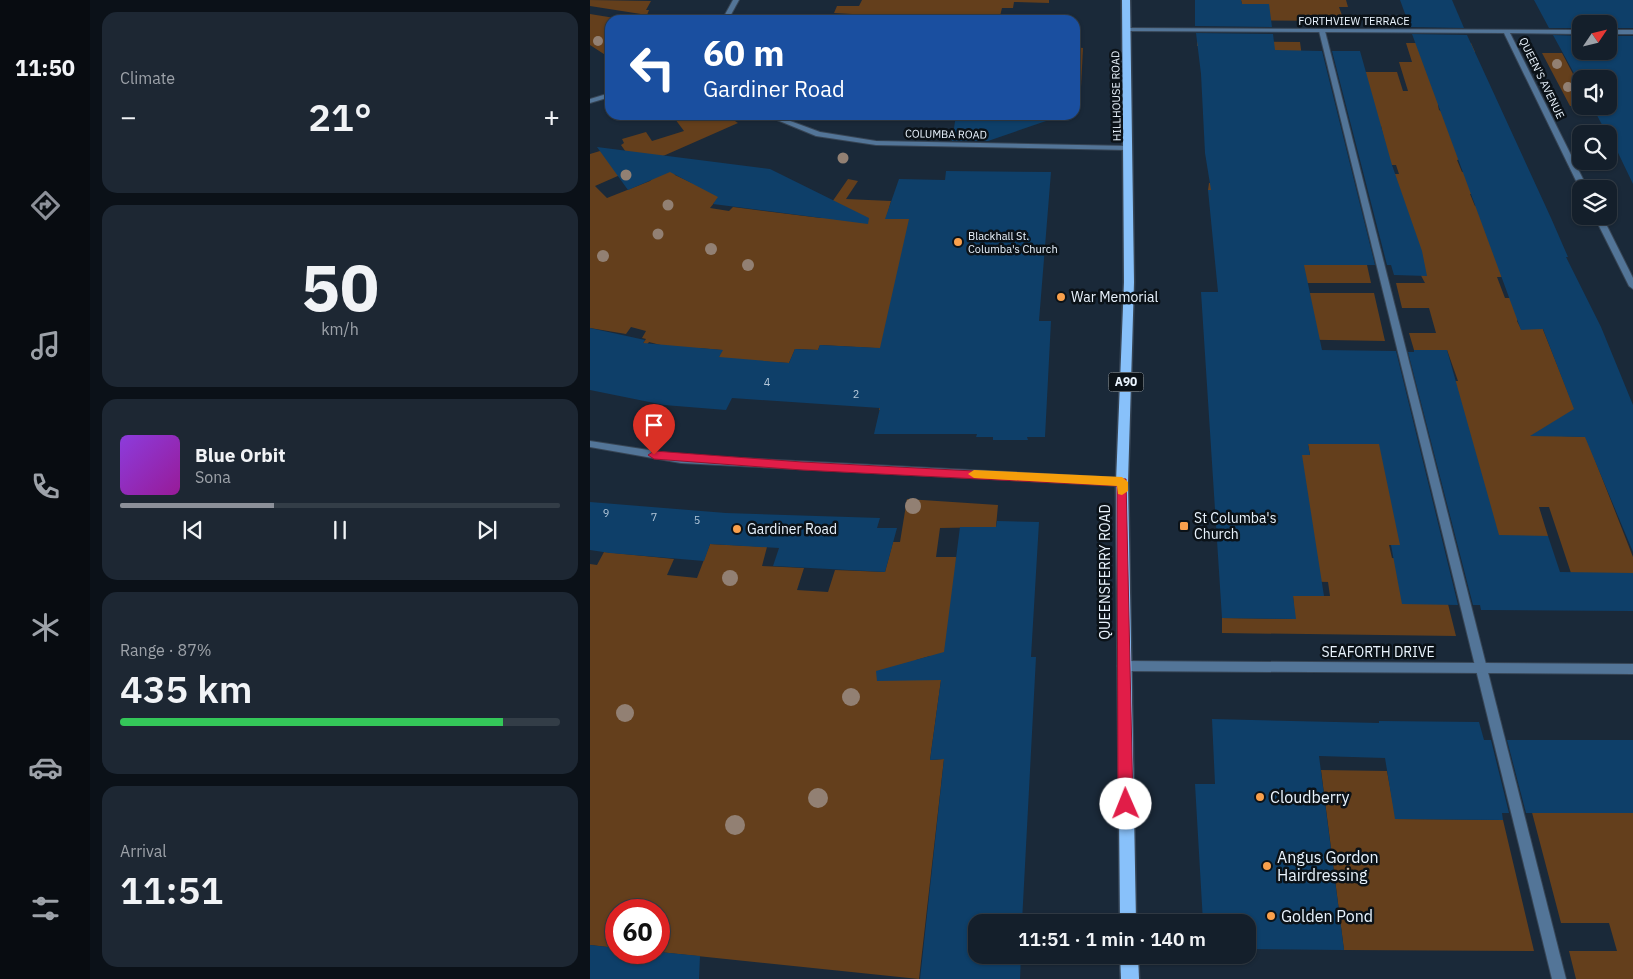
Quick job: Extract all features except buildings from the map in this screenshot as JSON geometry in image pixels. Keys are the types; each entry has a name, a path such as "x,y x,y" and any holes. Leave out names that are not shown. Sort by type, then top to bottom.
{"main road":[{"name":"HILLHOUSE ROAD","path":"1126,0 1128,191"},
{"name":"QUEENSFERRY ROAD","path":"1128,191 1129,300 1122,482 1122,666 1128,914"},
{"path":"1129,964 1130,979"}],"street":[{"path":"728,15 736,0"},
{"name":"FORTHVIEW TERRACE","path":"1126,29 1572,32"},
{"path":"1322,30 1559,979"},
{"name":"QUEEN'S AVENUE","path":"1506,32 1580,180"},
{"path":"1618,32 1633,32"},
{"path":"590,101 605,96"},
{"name":"COLUMBA ROAD","path":"781,120 819,134 876,143 1128,148"},
{"path":"1602,225 1633,286"},
{"path":"590,444 681,459 1122,482"},
{"name":"SEAFORTH DRIVE","path":"1122,666 1633,669"}],"shaded area":[{"path":"590,0 651,1 646,10 649,10 647,15 590,6"},
{"path":"862,0 1049,0 1049,3 1014,2 1013,8 1002,8 1000,15 852,15 834,13 837,6 859,6"},
{"path":"1241,0 1346,0 1348,7 1339,7 1344,21 1196,20 1242,4"},
{"path":"590,14 605,16 605,55 590,45"},
{"path":"1197,41 1300,42 1330,265 1367,265 1371,283 1278,283 1279,293 1374,293 1385,341 1272,339 1208,190 1209,183 1288,184 1277,112 1203,112 1203,106 1266,46 1197,46"},
{"path":"1406,43 1471,43 1475,52 1421,52 1454,105 1438,105 1439,110 1445,114 1462,159 1457,160 1462,172 1473,173 1481,194 1470,194 1475,206 1486,207 1502,277 1497,277 1505,298 1531,298 1517,321 1521,329 1542,327 1579,420 1561,436 1586,437 1633,557 1633,573 1571,573 1549,507 1539,507 1548,536 1522,536 1466,553 1422,381 1458,381 1447,350 1414,350 1409,333 1436,333 1429,308 1402,308 1396,283 1425,283 1367,174 1399,174 1396,165 1390,165 1381,126 1359,126 1341,72 1397,72 1403,91 1408,91 1399,62 1412,62"},
{"path":"1080,48 1083,48 1080,107"},
{"path":"1542,53 1562,53 1572,72 1572,106 1570,106"},
{"path":"676,120 734,120 738,123 595,186 607,198 650,181 670,162 675,175 692,183 701,178 723,192 710,208 729,211 733,207 821,218 848,179 858,181 846,199 891,201 886,219 909,219 954,410 879,410 892,349 820,345 818,350 795,349 789,363 718,359 722,350 698,348 688,364 668,347 649,342 639,355 635,354 646,339 642,338 646,331 631,327 626,334 590,328 590,154 600,151 628,155 621,145 624,143 622,139 646,132 652,141 684,131"},
{"path":"1308,444 1399,444 1434,546 1389,545 1392,558 1426,559 1448,604 1456,636 1222,633 1222,618 1295,619 1293,596 1330,596 1328,582 1291,581 1282,455 1310,455"},
{"path":"907,499 998,505 996,527 940,528 936,557 956,557 955,656 930,656 916,660 913,680 941,680 930,760 944,759 919,979 670,953 670,899 605,899 605,947 590,945 590,564 597,565 604,552 674,559 667,575 697,578 710,544 767,547 762,566 804,568 797,590 828,592 835,570 885,572 893,542 900,542"},
{"path":"1513,740 1520,740 1541,813 1633,813 1633,979 1576,979 1569,951 1617,951 1609,923 1561,923"},
{"path":"1321,770 1387,771 1396,819 1503,820 1534,951 1344,950"}],"slow traffic":[{"path":"974,474 1122,482 1122,491"}],"place":[{"name":"Blackhall St. Columba's Church","path":"958,242"},
{"name":"War Memorial","path":"1061,297"},
{"name":"St Columba's Church","path":"1184,526"},
{"name":"Gardiner Road","path":"737,529"},
{"name":"Cloudberry","path":"1260,797"},
{"name":"Angus Gordon Hairdressing","path":"1267,866"},
{"name":"Golden Pond","path":"1271,916"}],"route":[{"path":"654,455 681,459 802,466 1122,482 1122,666 1126,804"}]}
